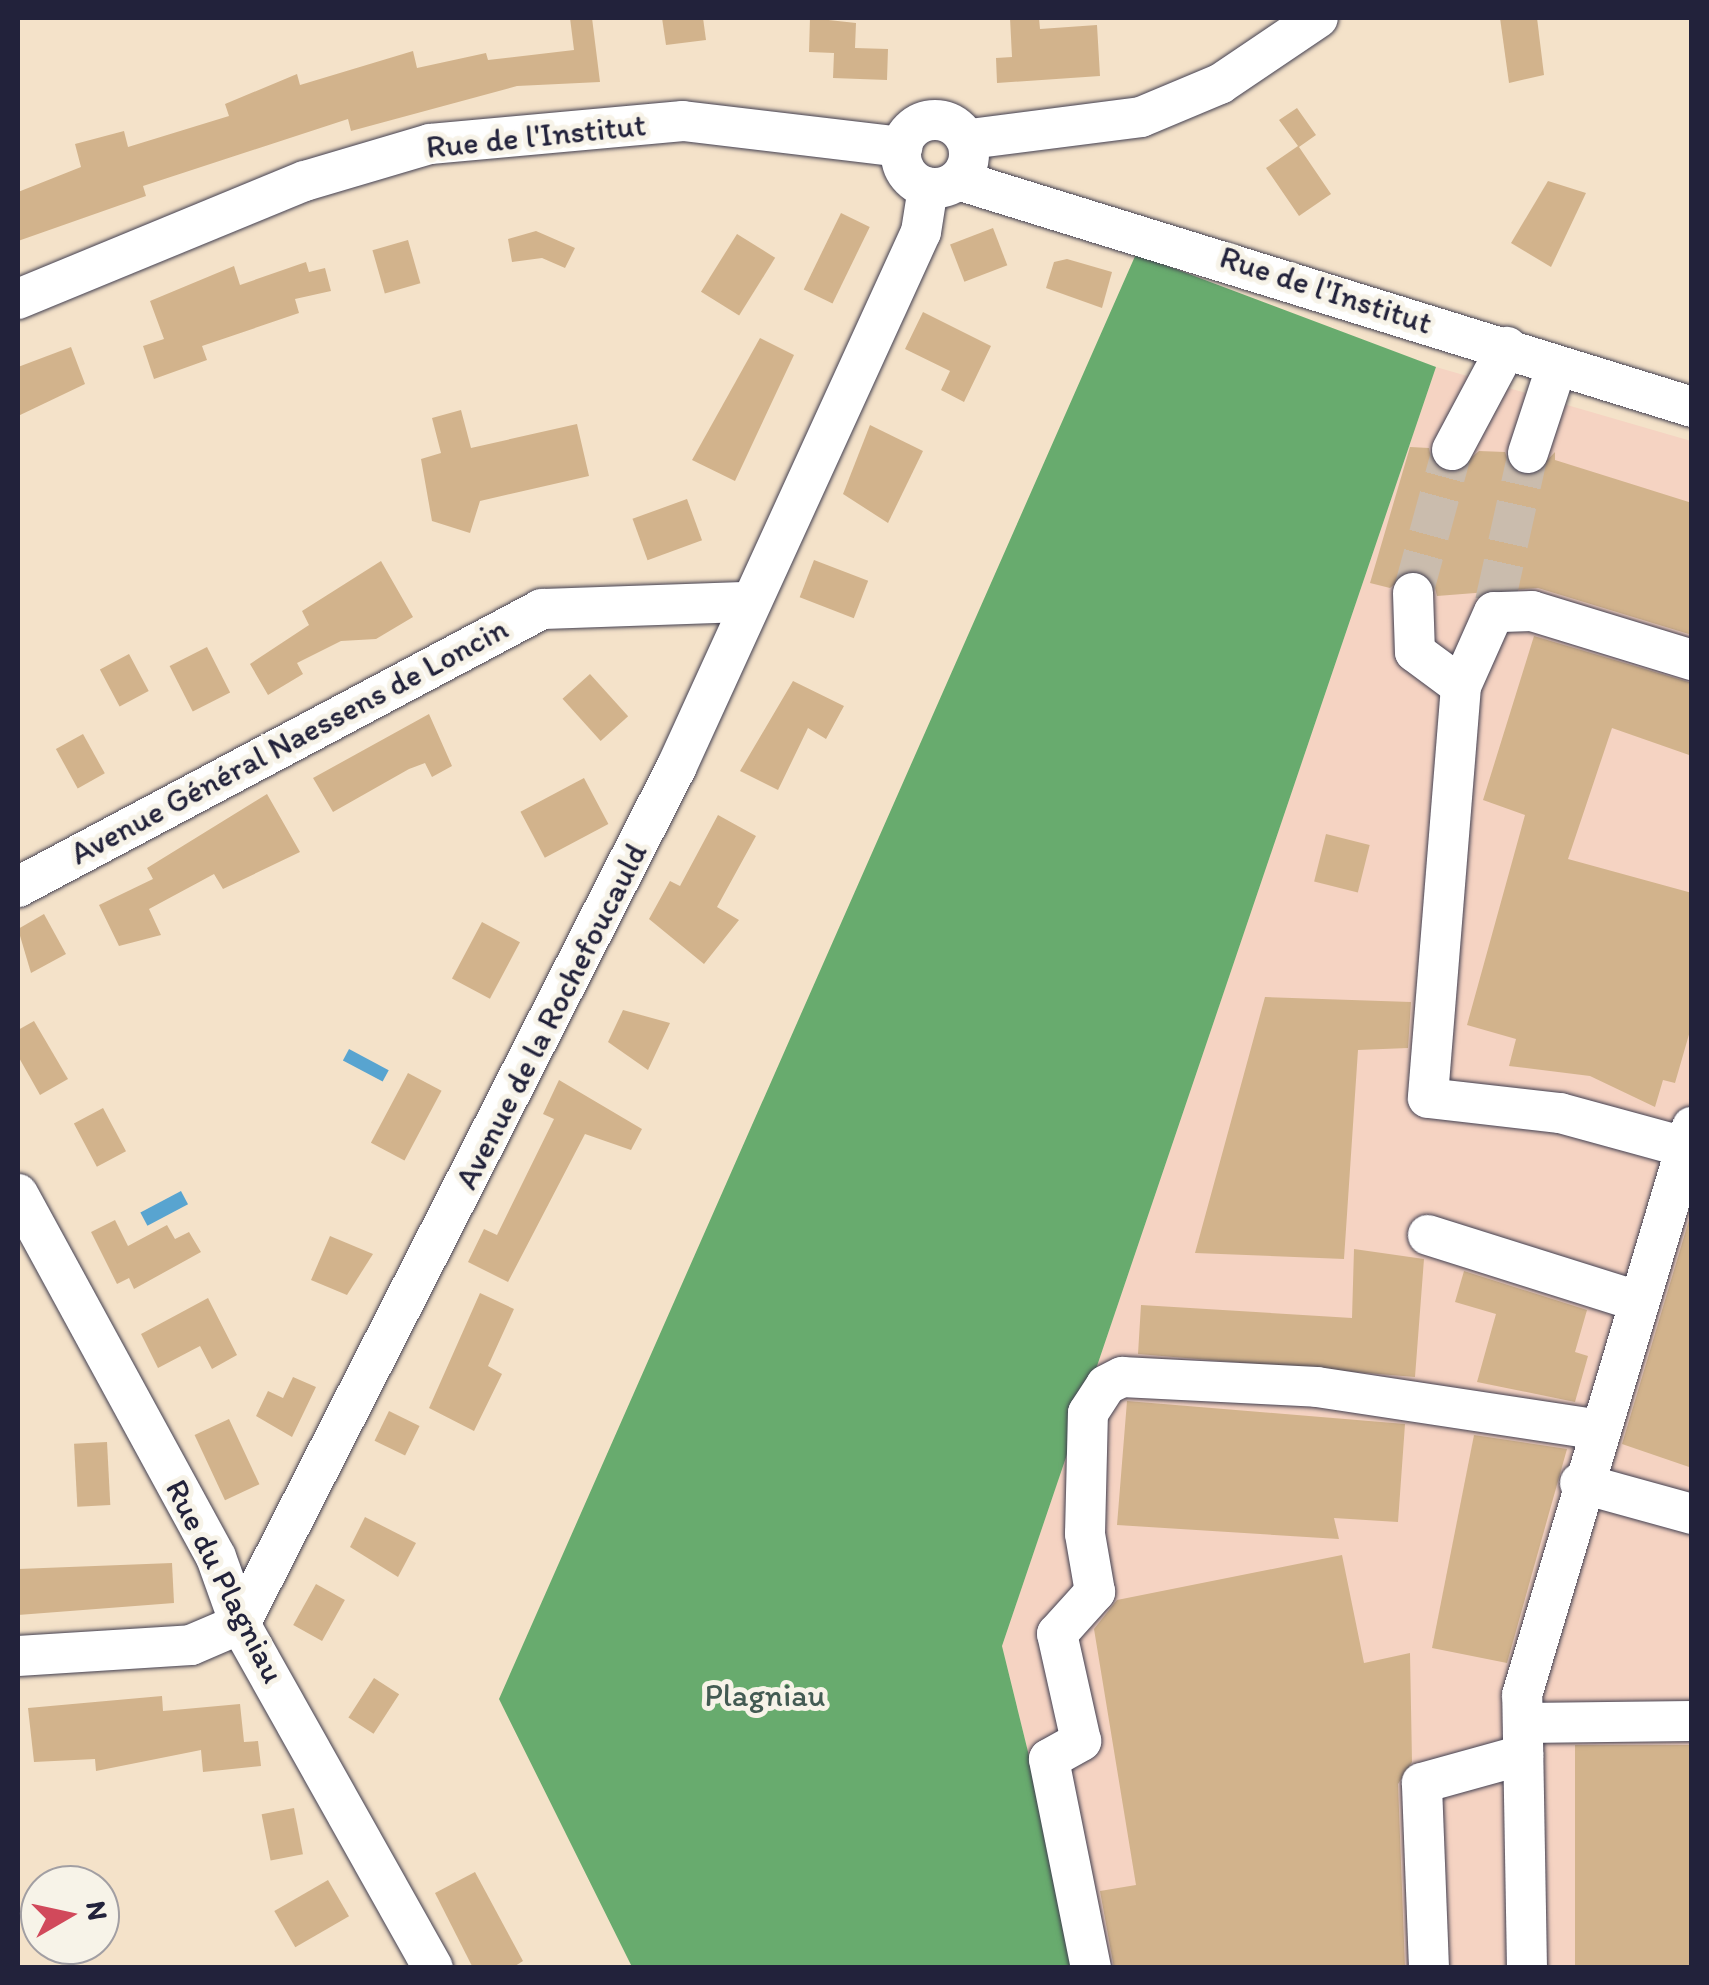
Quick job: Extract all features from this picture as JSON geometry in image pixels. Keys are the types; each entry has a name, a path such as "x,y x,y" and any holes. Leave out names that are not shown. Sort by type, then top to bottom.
{"street":[{"path":"943,184 910,177 902,147 931,120 970,139 1141,117 1220,84 1318,18"},
{"name":"Rue de l'Institut","path":"18,299 304,181 430,144 682,122 902,147"},
{"name":"Avenue de la Rochefoucauld","path":"240,1624 648,826 745,602 943,184 970,139"},
{"name":"Rue de l'Institut","path":"943,184 1507,346 1556,368 1692,407"},
{"path":"1452,450 1507,346"},
{"path":"1528,452 1556,368"},
{"path":"1412,594 1415,652 1461,686"},
{"name":"Avenue Général Naessens de Loncin","path":"18,887 542,609 745,602"},
{"path":"1527,1968 1522,1695 1596,1430 1690,1141 1560,1112 1428,1098 1461,686 1495,607 1532,611 1692,660"},
{"name":"Rue du Plagniau","path":"18,1194 216,1557 240,1624 433,1968"},
{"path":"1428,1235 1637,1300"},
{"path":"1092,1968 1048,1760 1080,1742 1057,1634 1095,1592 1085,1534 1088,1413 1106,1385 1122,1377 1317,1387 1596,1430"},
{"path":"1580,1483 1692,1514"},
{"path":"18,1656 192,1645 240,1624"},
{"path":"1429,1968 1422,1783 1523,1739 1692,1721"}],"shaded area":[{"path":"1436,367 1691,441 1691,1967 1081,1967 1002,1646"}],"green space":[{"name":"Plagniau","path":"1136,254 1436,367 1002,1646 1081,1967 632,1967 499,1699"}],"water":[{"path":"349,1049 389,1070 383,1082 343,1060"},
{"path":"181,1191 188,1204 147,1226 140,1213"}],"building":[{"path":"570,18 592,18 600,82 517,86 351,131 348,119 143,186 146,196 18,241 18,192 81,167 75,144 124,131 128,147 229,116 225,104 297,74 300,85 413,51 417,68 486,53 488,60 574,50"},
{"path":"662,18 703,18 706,40 666,45"},
{"path":"810,18 856,23 855,48 888,49 887,80 833,78 834,53 809,52"},
{"path":"1010,18 1039,18 1040,29 1097,25 1100,76 997,83 996,58 1012,57"},
{"path":"1500,18 1537,18 1544,75 1509,83"},
{"path":"1297,108 1316,135 1299,147 1331,194 1299,216 1266,168 1298,146 1279,120"},
{"path":"1548,181 1586,193 1551,267 1511,243"},
{"path":"841,213 870,227 832,303 804,289"},
{"path":"993,228 1007,265 964,282 950,244"},
{"path":"536,231 575,248 565,268 542,258 512,262 508,239"},
{"path":"737,234 775,258 739,316 701,292"},
{"path":"408,240 420,283 385,293 372,250"},
{"path":"1067,259 1112,272 1102,308 1046,288 1054,262"},
{"path":"306,262 309,272 325,268 331,291 295,299 299,313 202,346 207,360 154,379 143,346 164,339 150,301 234,266 240,285"},
{"path":"923,312 991,346 964,402 941,390 950,371 905,349"},
{"path":"760,338 794,355 735,481 692,460"},
{"path":"71,347 85,384 18,416 18,367"},
{"path":"461,410 471,448 577,424 589,476 480,501 470,533 432,521 421,459 441,453 432,418"},
{"path":"870,425 923,451 888,523 843,494"},
{"path":"1410,447 1429,448 1432,463 1452,474 1479,451 1505,452 1511,469 1532,476 1555,452 1555,460 1692,503 1692,635 1538,588 1437,596 1433,580 1413,569 1390,588 1370,583"},
{"path":"687,499 702,540 648,560 632,519"},
{"path":"814,560 868,581 854,618 800,597"},
{"path":"381,561 413,617 376,639 341,641 297,663 303,674 268,695 250,664 309,625 302,611"},
{"path":"1534,636 1692,683 1692,756 1612,728 1568,859 1692,893 1692,1024 1675,1083 1663,1080 1655,1107 1590,1076 1509,1066 1516,1039 1467,1025 1525,815 1483,800"},
{"path":"207,647 230,692 193,712 170,666"},
{"path":"129,654 149,691 120,707 100,669"},
{"path":"590,674 628,716 601,741 563,699"},
{"path":"793,681 844,706 826,739 808,728 778,790 740,771"},
{"path":"429,714 452,766 432,777 425,763 409,769 333,812 313,778"},
{"path":"83,734 105,773 78,788 56,749"},
{"path":"584,778 608,824 545,858 520,812"},
{"path":"267,794 300,852 223,889 214,874 149,909 161,935 119,946 99,905 153,879 147,868"},
{"path":"718,815 756,836 717,907 739,920 704,964 649,919 670,881 680,886"},
{"path":"1326,834 1370,845 1358,892 1314,882"},
{"path":"44,914 66,954 31,973 18,929"},
{"path":"482,922 520,942 490,999 452,979"},
{"path":"1265,997 1411,1002 1408,1048 1358,1050 1344,1259 1195,1253"},
{"path":"623,1010 670,1023 648,1070 608,1042"},
{"path":"34,1021 68,1079 40,1095 18,1056 18,1030"},
{"path":"408,1073 442,1091 404,1161 371,1143"},
{"path":"559,1080 642,1129 631,1150 585,1134 508,1282 468,1262 484,1229 497,1235 554,1119 543,1114"},
{"path":"103,1108 126,1151 97,1167 74,1123"},
{"path":"115,1220 128,1246 167,1225 175,1239 189,1232 201,1252 134,1289 129,1278 117,1284 91,1232"},
{"path":"1689,1220 1692,1221 1692,1468 1622,1444"},
{"path":"330,1236 373,1254 347,1295 311,1280"},
{"path":"1354,1249 1424,1259 1415,1377 1138,1354 1141,1305 1352,1318"},
{"path":"1464,1271 1587,1310 1575,1352 1588,1356 1575,1402 1477,1382 1496,1314 1455,1302"},
{"path":"480,1293 514,1309 488,1366 502,1374 474,1431 429,1408"},
{"path":"208,1298 237,1355 212,1369 200,1346 158,1368 141,1334"},
{"path":"293,1377 316,1387 292,1437 256,1416 268,1391 283,1398"},
{"path":"1127,1401 1405,1424 1398,1522 1334,1518 1339,1539 1117,1525"},
{"path":"389,1411 420,1426 405,1456 375,1441"},
{"path":"229,1419 259,1484 225,1500 195,1435"},
{"path":"1474,1435 1567,1449 1507,1663 1432,1648"},
{"path":"107,1442 110,1505 77,1507 74,1444"},
{"path":"365,1517 416,1543 398,1577 350,1547"},
{"path":"1342,1555 1364,1663 1410,1653 1412,1762 1398,1784 1405,1968 1114,1968 1100,1891 1136,1885 1094,1629 1117,1600"},
{"path":"172,1563 174,1603 18,1615 18,1569"},
{"path":"316,1584 345,1600 322,1641 293,1625"},
{"path":"374,1678 399,1694 374,1734 348,1717"},
{"path":"162,1696 163,1711 240,1704 244,1742 258,1741 261,1766 203,1772 201,1750 96,1771 95,1759 34,1762 28,1708"},
{"path":"1575,1745 1692,1745 1692,1968 1575,1968"},
{"path":"294,1808 303,1854 271,1860 262,1814"},
{"path":"475,1872 523,1961 512,1968 473,1968 435,1893"},
{"path":"328,1880 349,1916 295,1947 274,1911"}],"tunnel":[{"path":"1413,593 1452,450"},
{"path":"1495,602 1528,453"}]}
